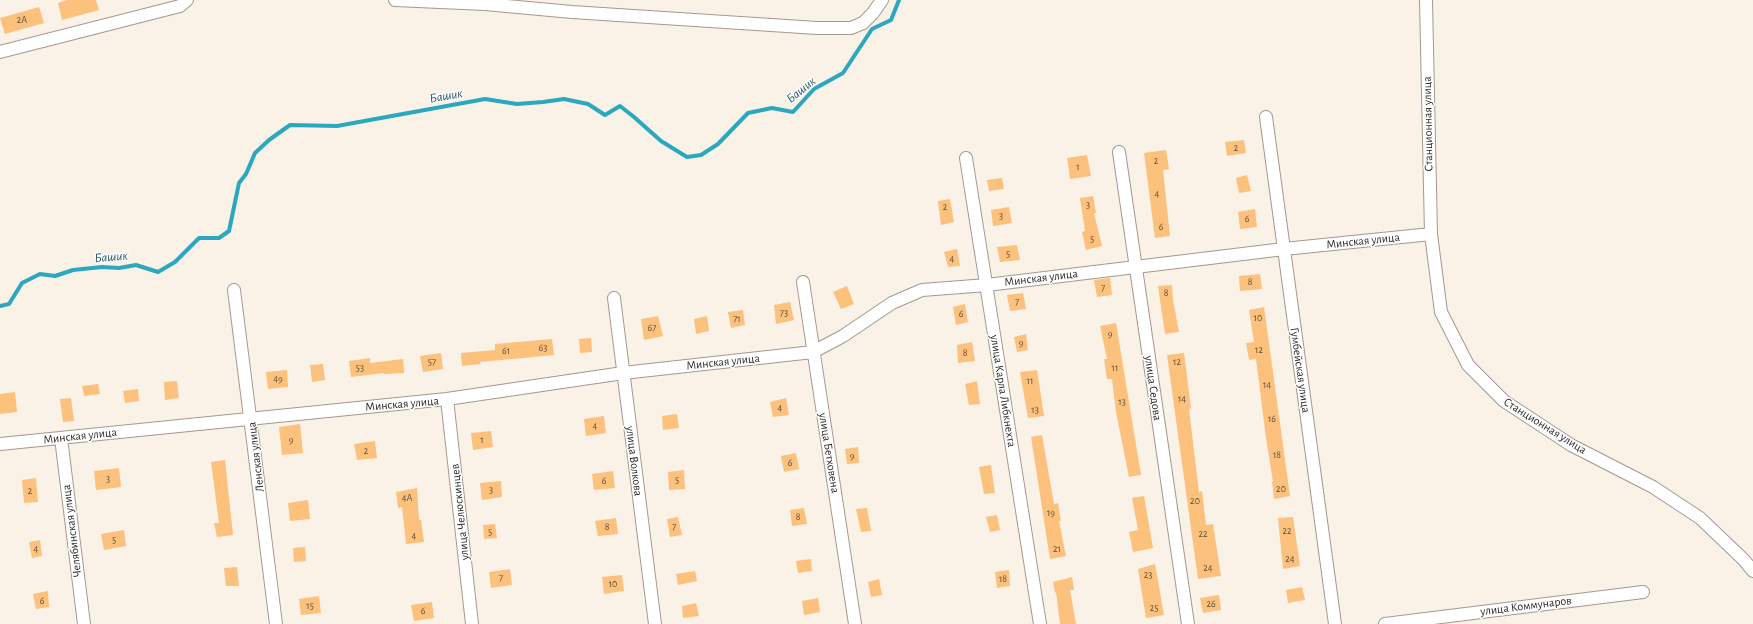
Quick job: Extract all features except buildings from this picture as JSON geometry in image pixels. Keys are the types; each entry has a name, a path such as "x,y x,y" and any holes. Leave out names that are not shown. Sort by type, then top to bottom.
{"street":[{"path":"0,52 180,6 187,0"},
{"path":"395,0 572,6 817,28 851,28 863,23 873,13 882,0"},
{"name":"Станционная улица","path":"1426,0 1431,234 1441,312 1468,365 1504,402 1571,445 1653,487 1700,518 1744,560 1753,571"},
{"name":"Гумбейская улица","path":"1266,117 1334,624"},
{"name":"улица Седова","path":"1119,152 1188,624"},
{"name":"улица Карла Либкнехта","path":"966,158 1040,624"},
{"name":"Минская улица","path":"0,444 447,399 623,373 813,352 843,336 892,303 922,290 986,285 1284,249 1431,234"},
{"name":"улица Бетховена","path":"803,282 855,624"},
{"name":"Ленская улица","path":"234,290 276,624"},
{"name":"улица Волкова","path":"614,298 655,624"},
{"name":"улица Челюскинцев","path":"447,399 472,624"},
{"name":"Челябинская улица","path":"61,438 84,624"},
{"name":"улица Коммунаров","path":"1385,624 1643,592"}],"waterway":[{"name":"Башик","path":"0,306 9,304 22,283 40,274 55,276 73,270 102,267 119,268 136,265 158,272 175,262 199,238 219,238 229,231 239,183 246,174 255,153 269,140 290,125 337,126 485,99 517,104 564,99 588,104 605,115 620,106 661,141 687,157 701,155 718,144 748,113 772,108 793,112 814,89 843,73 872,29 891,20 899,0"}]}
